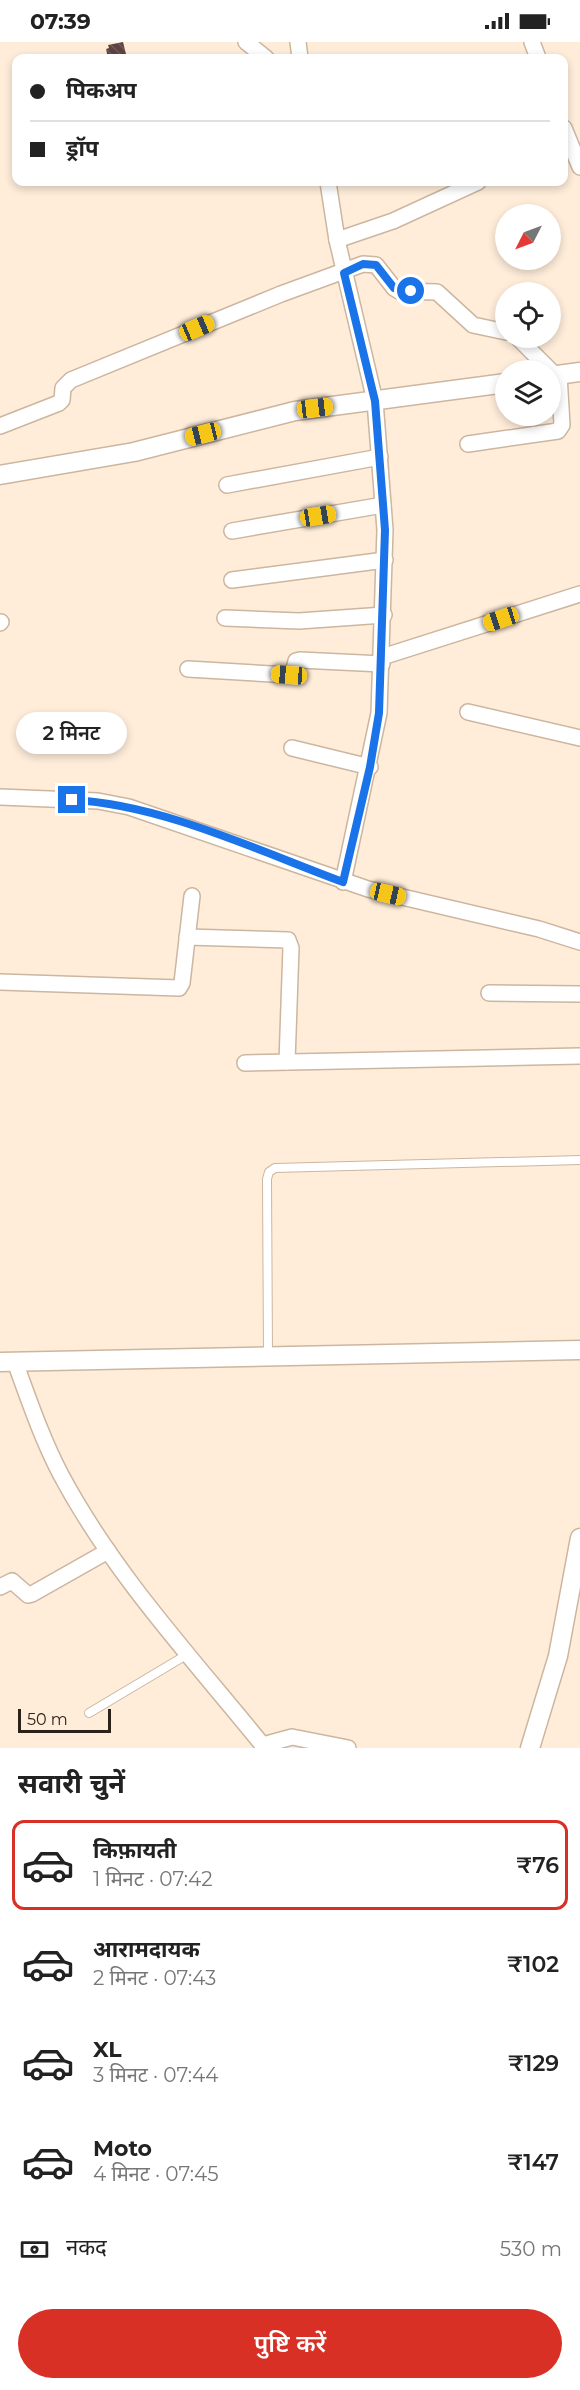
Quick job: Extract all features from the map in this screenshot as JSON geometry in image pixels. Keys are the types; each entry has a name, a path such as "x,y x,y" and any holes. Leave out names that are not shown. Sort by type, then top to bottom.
{"street":[{"path":"246,42 261,54"},
{"path":"568,142 580,167"},
{"path":"329,186 344,273 375,401 385,560 379,713 370,767 343,882"},
{"path":"337,240 393,221 469,186"},
{"path":"0,426 59,403 62,400 63,388 71,380 281,294 344,273 363,264 376,265 394,288 405,291 437,292 473,325 495,330"},
{"path":"528,348 539,360"},
{"path":"561,375 580,372"},
{"path":"0,475 134,452 295,411 495,385"},
{"path":"468,444 558,431 562,425 561,418"},
{"path":"227,484 380,457"},
{"path":"232,531 383,506"},
{"path":"232,580 385,560"},
{"path":"188,669 289,675 293,674 296,661 300,660 382,660 580,594"},
{"path":"225,618 299,621 384,615"},
{"path":"468,712 580,738"},
{"path":"292,748 370,767"},
{"path":"0,797 98,801 129,807 194,827 343,882 539,929 580,942"},
{"path":"0,981 179,988 182,983 192,896"},
{"path":"187,937 288,940 291,948 287,1062"},
{"path":"489,993 580,994"},
{"path":"245,1063 580,1056"},
{"path":"348,1748 292,1737 264,1747 108,1551 50,1452 8,1362 580,1350"},
{"path":"530,1748 558,1656 580,1538"},
{"path":"0,1587 12,1581 28,1595 32,1594 108,1551"}],"lane":[{"path":"268,1356 267,1179 269,1172 275,1168 580,1160"},
{"path":"89,1713 188,1654"}],"building":[{"path":"123,42 126,54 107,54 108,45"}],"route":[{"path":"72,800 98,801 161,816 343,882 370,767 382,690 385,530 375,401 344,273 363,264 376,265 394,288 399,291 411,291"}]}
